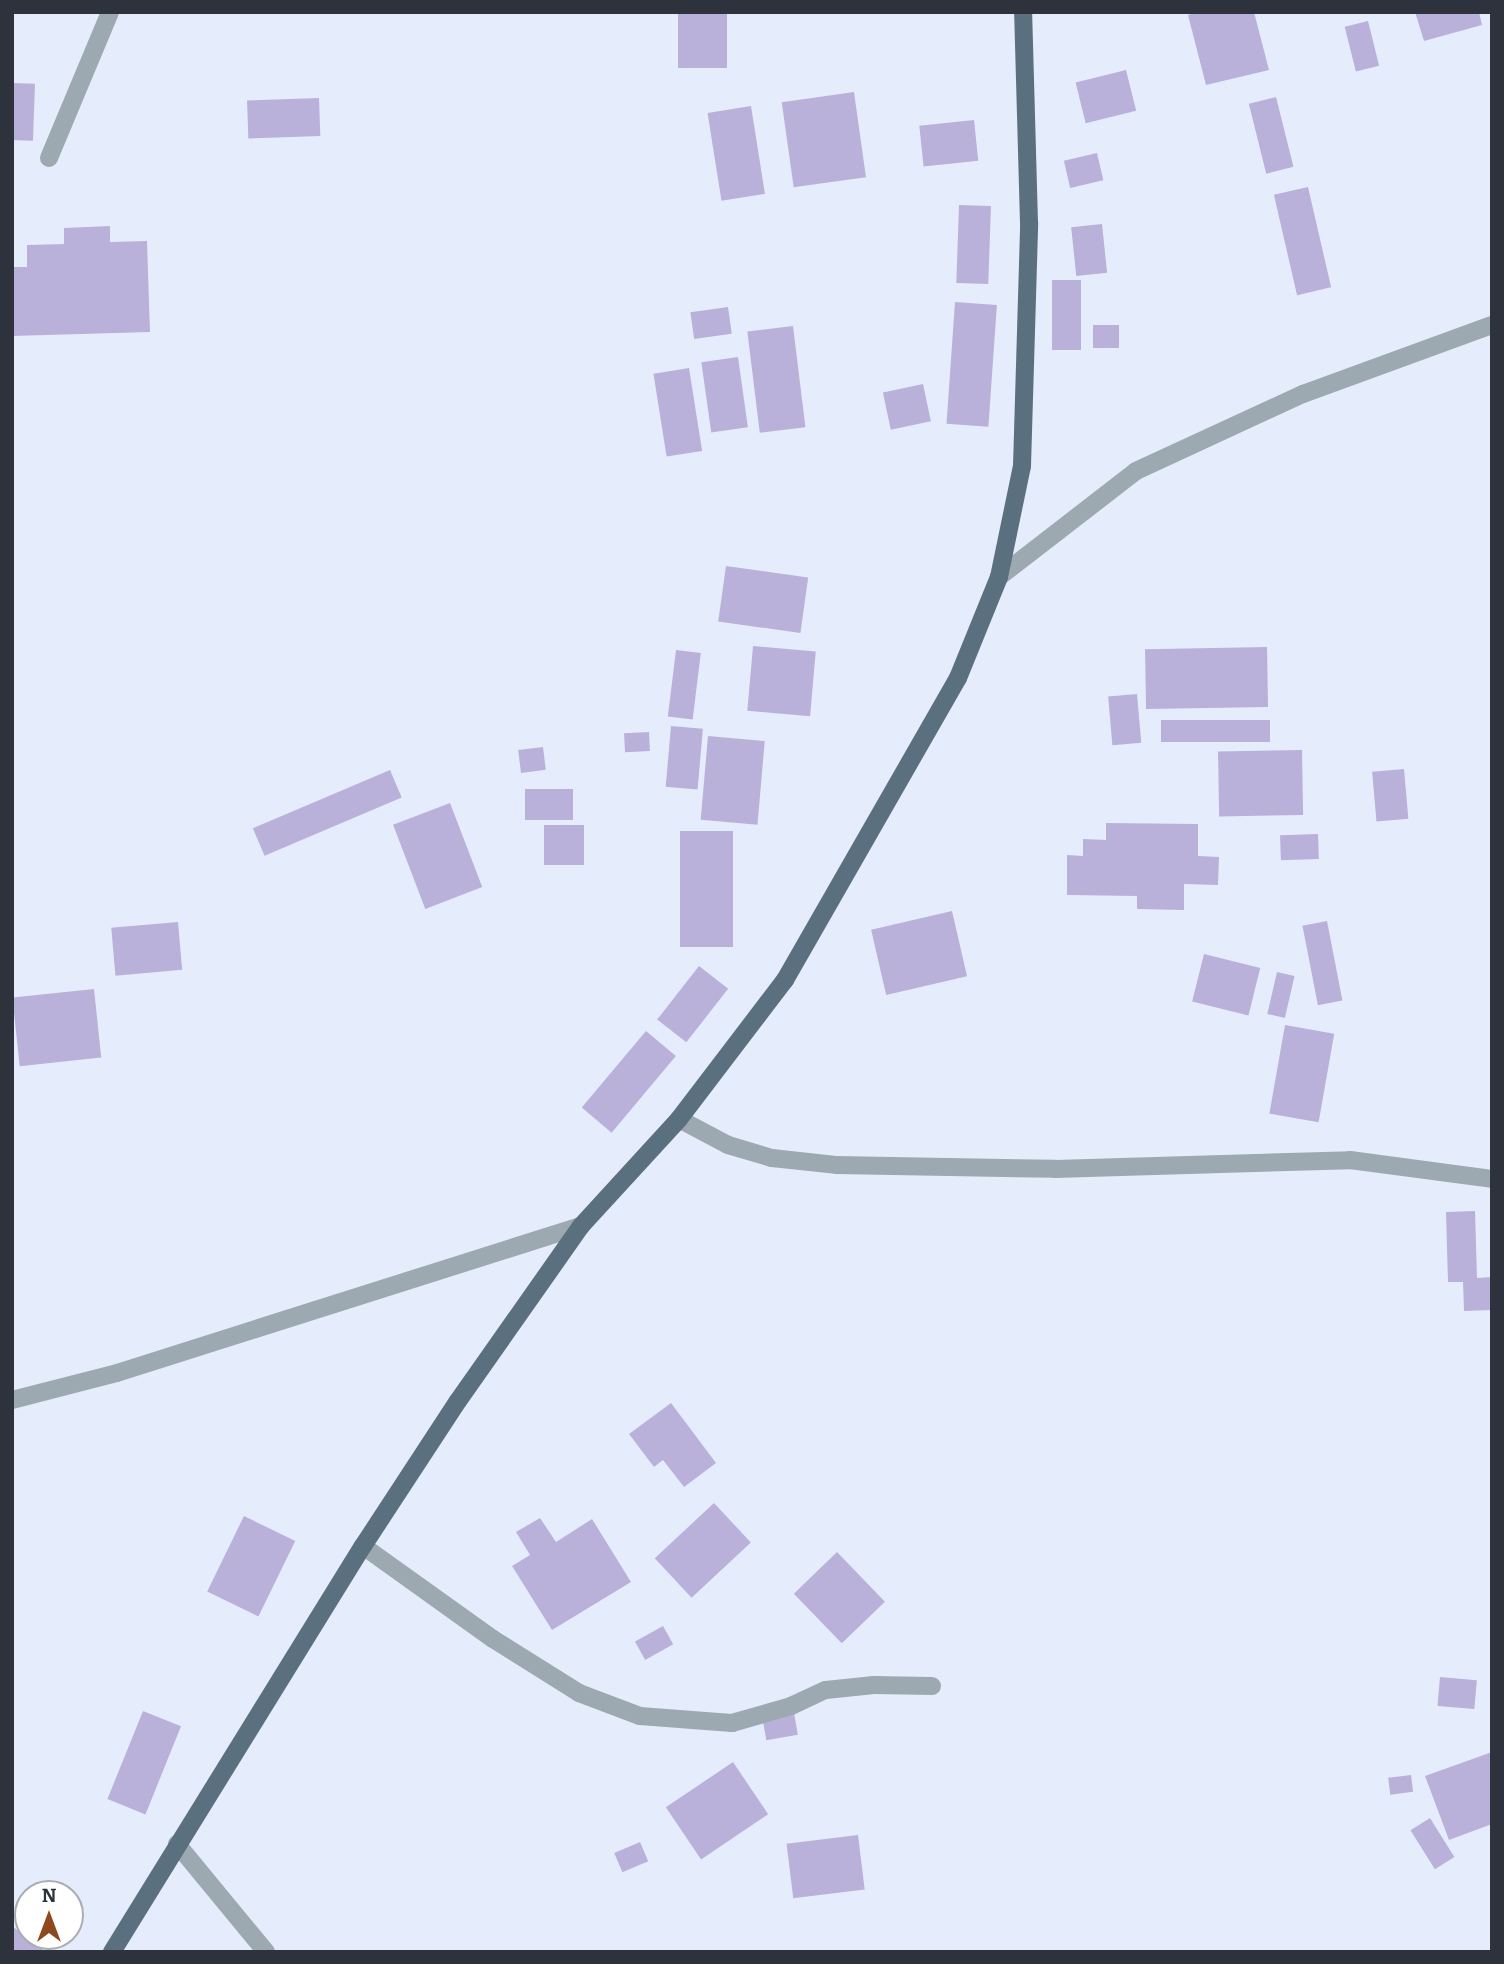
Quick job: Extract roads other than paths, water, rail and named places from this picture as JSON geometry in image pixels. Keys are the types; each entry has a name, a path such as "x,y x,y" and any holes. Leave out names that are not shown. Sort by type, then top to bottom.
{"main road":[{"path":"112,1952 363,1546 581,1226 679,1119 785,980 958,678 999,577 1022,466 1029,223 1023,12"}],"street":[{"path":"49,158 110,12"},
{"path":"999,577 1136,471 1303,394 1492,325"},
{"path":"679,1119 728,1145 772,1158 836,1165 1041,1169 1350,1160 1492,1179"},
{"path":"12,1400 117,1373 581,1226"},
{"path":"363,1546 493,1639 579,1693 640,1716 732,1723 791,1706 826,1690 874,1685 932,1686"},
{"path":"177,1844 266,1952"}]}
